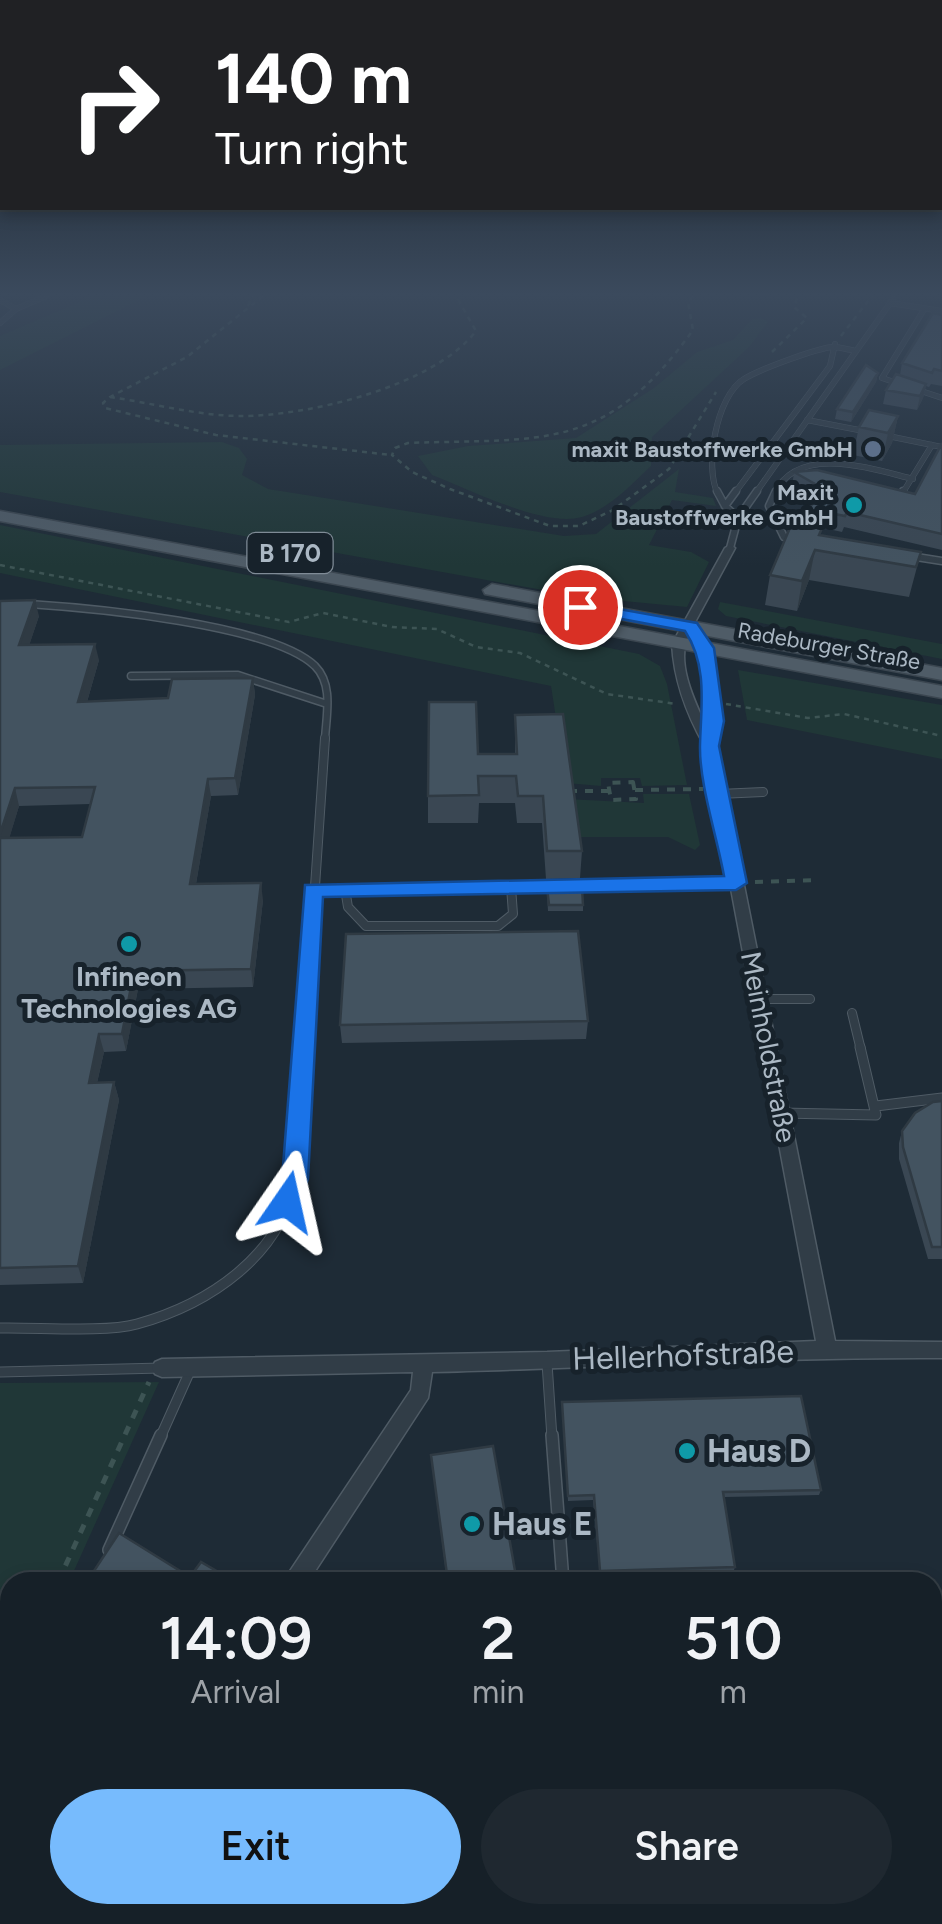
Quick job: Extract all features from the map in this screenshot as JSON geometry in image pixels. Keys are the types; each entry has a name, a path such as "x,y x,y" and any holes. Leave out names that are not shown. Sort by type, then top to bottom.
{"main road":[{"name":"Radeburger Straße","path":"0,500 685,635 705,648 942,692"},
{"name":"Radeburger Straße","path":"0,516 685,635 942,674"}],"street":[{"name":"Radeburger Straße","path":"685,635 730,548"},
{"name":"Meinholdstraße","path":"685,635 688,704 710,746 828,1348"},
{"name":"Meinholdstraße","path":"705,648 714,721 710,746"},
{"name":"Hellerhofstraße","path":"157,1368 547,1360 828,1348 942,1350"},
{"path":"303,1572 420,1392 424,1362"}],"lane":[{"path":"736,386 730,392 712,446 709,477 725,506 738,518"},
{"path":"725,506 815,386"},
{"name":"Radeburger Straße","path":"730,548 738,518 831,386"},
{"path":"905,386 942,398"},
{"path":"807,420 942,446"},
{"path":"885,494 903,497 932,445"},
{"path":"801,540 784,537 769,506 773,493 816,460 913,479"},
{"path":"793,476 811,479"},
{"path":"907,556 942,561"},
{"path":"0,1328 134,1325 195,1300 252,1264 279,1226 295,1179 328,690 316,667 278,644 121,610 16,604"},
{"path":"131,676 238,676 327,704"},
{"path":"718,791 762,792"},
{"path":"313,890 736,883"},
{"path":"345,890 348,907 366,926 416,928 498,926 513,914 511,887"},
{"path":"760,999 810,999"},
{"path":"782,1113 876,1115 852,1013"},
{"path":"876,1106 942,1098"},
{"path":"547,1360 562,1572"},
{"path":"105,1561 191,1367"},
{"path":"0,1372 157,1368"}],"path":[{"path":"132,386 103,403 114,412 216,434 392,455 401,466 427,479 537,522 578,529 598,522 675,463 704,404 722,386"},
{"path":"110,397 240,416 332,406 379,386"},
{"path":"392,455 395,448 408,442 574,433 598,422 645,386"},
{"path":"0,565 289,622 334,613 392,626 437,629 476,646 520,653 607,694 680,704"},
{"path":"719,704 808,718 844,714 942,736"},
{"path":"633,782 635,790 636,800 611,800 608,783 633,782"},
{"path":"635,790 718,791"},
{"path":"567,791 610,791"},
{"path":"736,883 815,880"},
{"path":"63,1572 157,1368"}],"green space":[{"path":"707,386 652,437 651,466 620,495 582,517 548,517 507,505 432,475 418,456 468,446 576,438 654,388"},
{"path":"222,442 239,448 247,459 242,475 268,489 564,536 596,534 679,469 675,492 713,498 716,506 672,500 649,545 691,552 709,562 687,607 581,597 0,492 0,445"},
{"path":"0,525 639,654 660,666 667,684 687,785 642,786 640,778 601,778 601,786 566,783 551,686 0,573"},
{"path":"720,602 942,644 942,659 726,616 718,609"},
{"path":"738,670 942,705 942,759 747,720"},
{"path":"643,794 689,794 700,845 695,850 668,837 567,837 567,799 644,803"},
{"path":"159,1382 74,1572 0,1572 0,1383"}],"building":[{"path":"852,386 870,386 853,412 837,409"},
{"path":"889,386 925,386 920,396 886,390"},
{"path":"869,410 898,416 888,433 859,427"},
{"path":"942,443 942,534 847,512 845,516 809,509 822,488 794,472 817,470 915,494"},
{"path":"792,523 822,528 819,535 921,552 916,567 815,550 802,581 770,575"},
{"name":"Infineon Technologies AG","path":"35,600 19,645 95,644 78,702 168,698 172,679 253,678 235,778 208,779 190,884 261,883 251,969 134,971 122,1034 99,1034 89,1083 114,1082 78,1266 0,1268 0,838 82,837 95,787 15,788 0,834 0,601"},
{"path":"429,702 476,702 478,754 517,754 515,715 563,714 582,851 547,851 543,796 518,796 516,776 478,776 479,795 428,796"},
{"path":"582,887 583,905 549,905 547,888"},
{"path":"578,931 588,1021 340,1025 346,934"},
{"path":"942,1101 942,1247 932,1247 903,1147 902,1131 915,1113"},
{"name":"Haus D","path":"801,1396 821,1490 723,1492 735,1567 600,1571 594,1495 568,1496 562,1402"},
{"name":"Haus E","path":"493,1446 515,1572 447,1572 431,1455"},
{"path":"119,1533 182,1572 93,1572"},
{"path":"201,1562 218,1572 194,1572"}],"place":[{"name":"maxit Baustoffwerke GmbH","path":"873,449"},
{"name":"Maxit Baustoffwerke GmbH","path":"854,505"},
{"name":"Infineon Technologies AG","path":"129,944"},
{"name":"Haus D","path":"687,1451"},
{"name":"Haus E","path":"472,1524"}],"route":[{"path":"287,1202 295,1179 313,890 736,883 710,746 714,721 705,648 691,627 580,607"}]}
